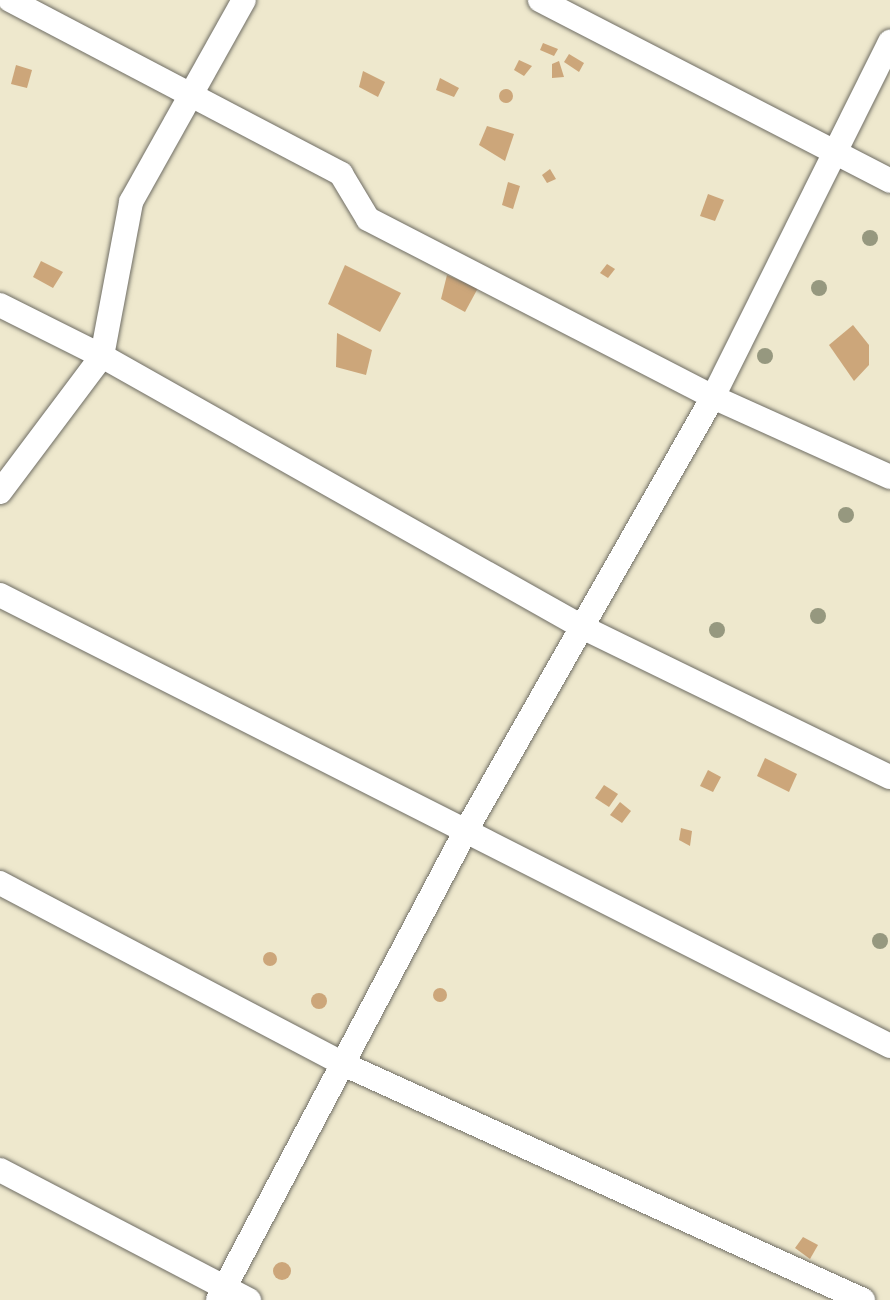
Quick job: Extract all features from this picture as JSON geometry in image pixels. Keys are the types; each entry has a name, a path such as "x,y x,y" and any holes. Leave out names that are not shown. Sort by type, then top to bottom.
{"street":[{"path":"10,0 341,174 368,219 713,397 890,477"},
{"path":"0,492 102,356 131,202 188,92 244,0"},
{"path":"540,0 890,181"},
{"path":"221,1294 464,834 713,397 890,42"},
{"path":"0,305 102,356 584,628 890,777"},
{"path":"0,595 464,834 890,1046"},
{"path":"0,883 343,1064 863,1300"},
{"path":"0,1170 221,1294 249,1300"}],"building":[{"path":"543,43 558,49 554,56 540,50"},
{"path":"569,54 584,63 579,72 564,62"},
{"path":"519,60 532,66 524,76 514,70"},
{"path":"559,61 564,77 552,78 552,64"},
{"path":"16,65 32,70 27,88 11,84"},
{"path":"363,71 385,82 378,97 359,87"},
{"path":"440,78 459,88 454,97 436,90"},
{"path":"506,89 513,96 506,103 499,96"},
{"path":"487,126 514,134 505,161 479,145"},
{"path":"550,169 556,179 547,183 542,175"},
{"path":"508,182 520,186 513,209 502,205"},
{"path":"708,194 724,200 715,221 700,216"},
{"path":"41,261 63,272 53,288 33,277"},
{"path":"607,264 615,269 608,278 600,273"},
{"path":"345,265 401,293 380,332 328,304"},
{"path":"447,275 478,288 465,312 441,299"},
{"path":"853,325 869,345 869,365 854,381 829,345"},
{"path":"337,333 372,350 366,375 336,367"},
{"path":"765,758 797,774 789,792 757,776"},
{"path":"708,770 721,777 713,792 700,786"},
{"path":"604,785 618,794 609,807 595,798"},
{"path":"620,802 631,811 622,823 610,815"},
{"path":"681,828 692,831 690,846 679,840"},
{"path":"270,952 277,959 270,966 263,959"},
{"path":"440,988 447,995 440,1002 433,995"},
{"path":"316,993 322,993 327,1001 325,1007 316,1009 311,1004 311,998"},
{"path":"803,1237 818,1245 810,1259 795,1248"},
{"path":"282,1262 291,1271 282,1280 273,1271"}]}
